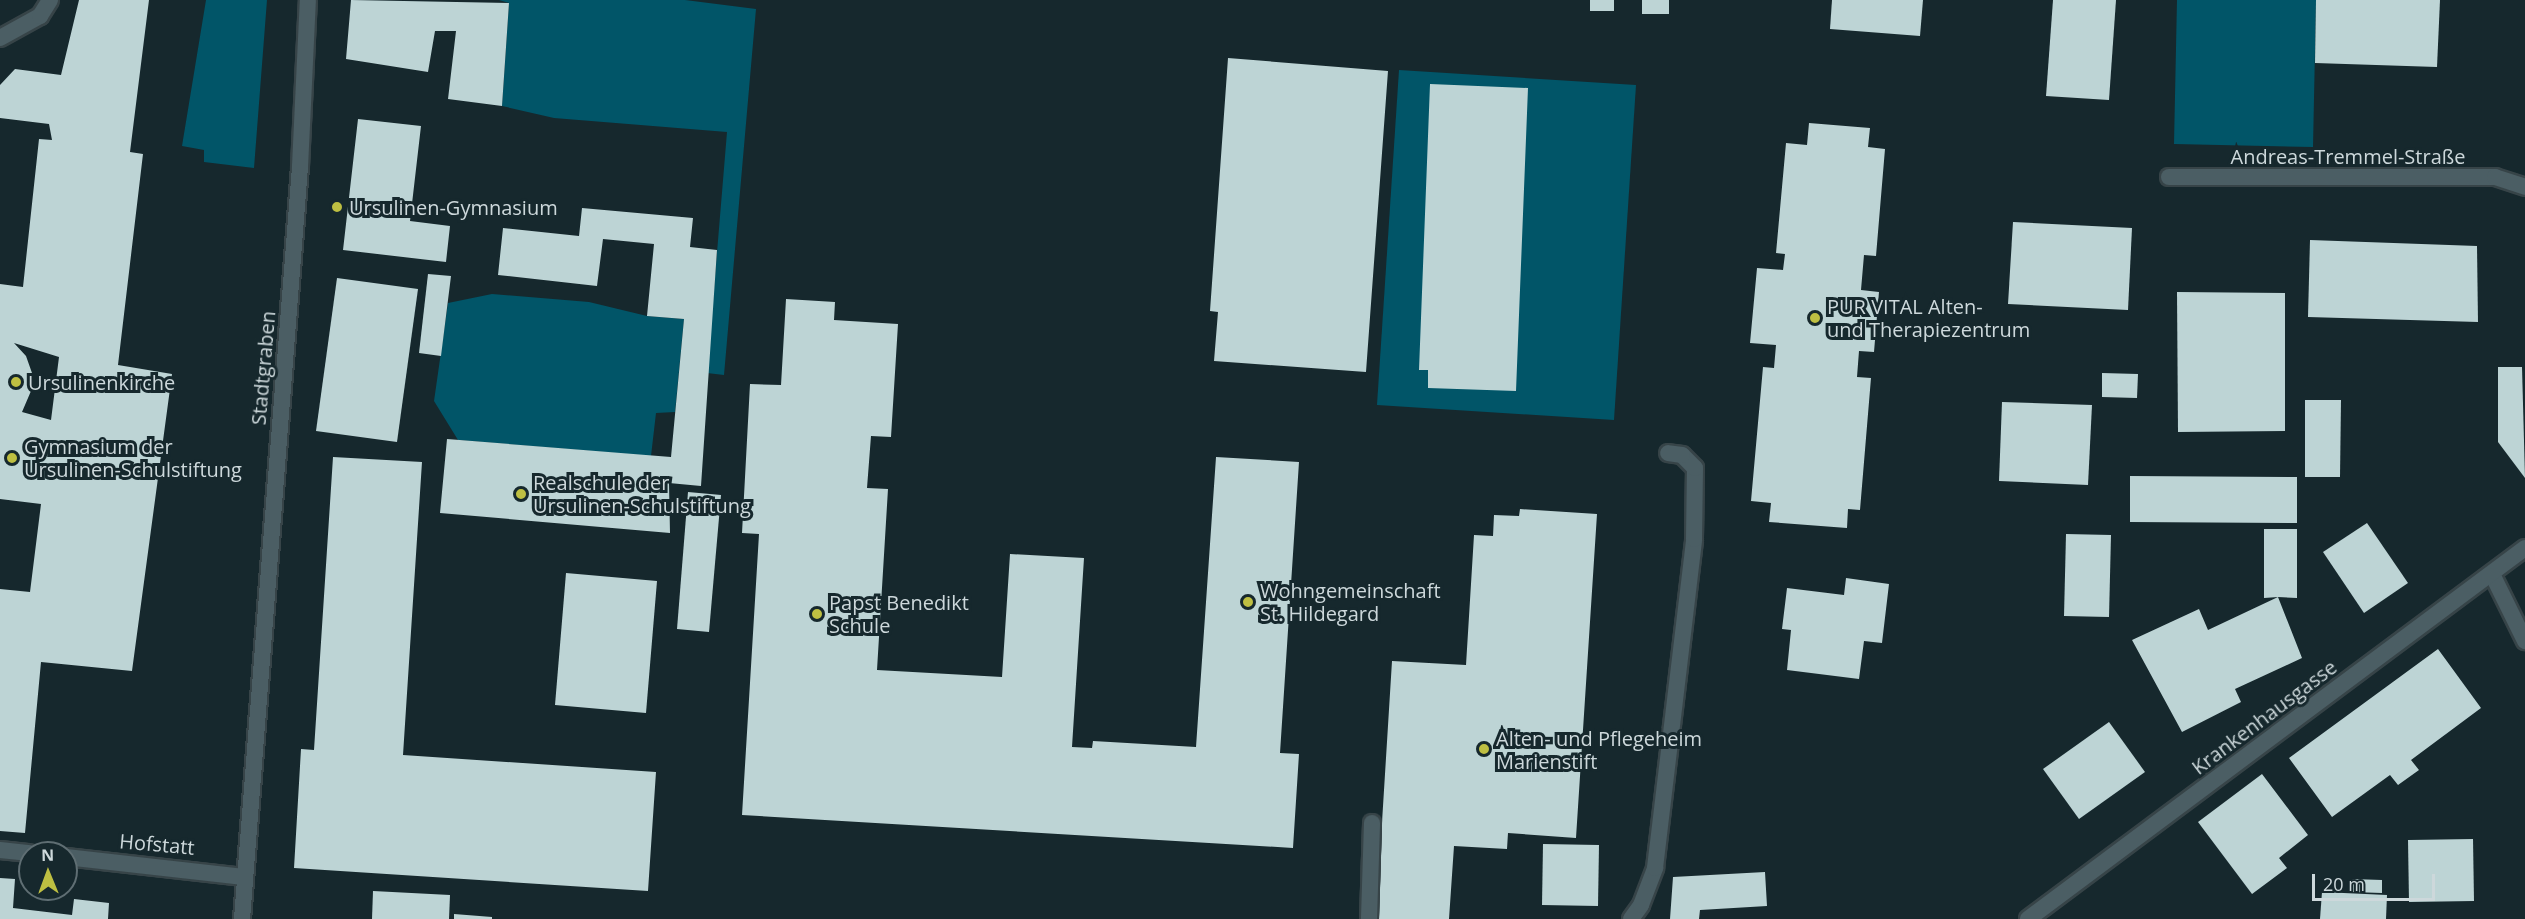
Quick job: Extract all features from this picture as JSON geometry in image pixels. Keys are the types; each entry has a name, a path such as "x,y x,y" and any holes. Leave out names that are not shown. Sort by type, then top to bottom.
{"street":[{"path":"0,38 40,16 50,0"},
{"name":"Stadtgraben","path":"242,919 299,178 308,0"},
{"name":"Andreas-Tremmel-Straße","path":"2169,177 2495,177 2525,187"},
{"path":"1631,919 1641,905 1655,868 1694,539 1695,468 1682,455 1668,453"},
{"name":"Krankenhausgasse","path":"2028,919 2525,548"},
{"path":"2492,574 2525,641"},
{"path":"1369,919 1372,823"},
{"path":"0,850 18,852"},
{"name":"Hofstatt","path":"78,858 244,877"}],"shaded area":[{"path":"206,0 267,0 254,168 204,162 204,150 182,146"},
{"path":"499,0 685,0 756,9 724,375 707,373 727,132 554,118 502,106 509,3"},
{"path":"2177,0 2316,0 2313,147 2174,144"},
{"path":"1399,70 1636,85 1614,420 1377,405"},
{"path":"492,294 589,302 647,316 684,319 675,412 656,413 651,456 458,440 434,401 448,303"}],"building":[{"path":"79,0 149,0 130,152 143,154 118,365 172,374 132,671 41,662 25,833 0,831 0,589 30,592 41,504 0,499 0,284 23,287 39,139 52,140 49,124 0,118 0,85 15,69 61,75","holes":["14,343 59,357 51,420 22,412 31,391 32,373 26,356"]},
{"path":"351,0 509,3 502,106 448,99 456,31 435,31 428,72 346,59"},
{"path":"1590,0 1614,0 1614,11 1590,11"},
{"path":"1642,0 1669,0 1669,14 1642,14"},
{"path":"1832,0 1923,0 1920,36 1830,29"},
{"path":"2053,0 2116,0 2109,100 2046,96"},
{"path":"2316,0 2440,0 2437,67 2315,63"},
{"path":"1228,58 1388,71 1366,372 1214,361 1218,312 1210,311"},
{"path":"1430,84 1528,88 1516,391 1428,388 1428,370 1419,370"},
{"path":"358,119 421,126 410,221 450,226 446,262 343,250"},
{"name":"PUR VITAL Alten- und Therapiezentrum","path":"1809,123 1870,128 1868,147 1885,149 1876,256 1864,255 1861,290 1879,292 1874,352 1859,351 1857,377 1871,378 1860,510 1848,509 1847,528 1769,522 1771,503 1751,501 1763,367 1774,368 1776,345 1750,343 1757,268 1783,270 1785,254 1776,253 1786,143 1807,145"},
{"path":"582,208 693,218 690,247 717,250 701,486 669,483 670,533 440,513 447,439 671,457 684,319 647,316 654,244 603,239 597,286 498,275 503,228 579,236"},
{"path":"2013,222 2132,228 2128,310 2008,304"},
{"path":"2310,240 2477,246 2478,322 2308,317"},
{"path":"428,274 451,276 441,356 419,353"},
{"path":"337,278 418,289 397,442 316,431"},
{"path":"2177,292 2285,293 2285,431 2178,432"},
{"name":"Papst Benedikt Schule","path":"786,299 835,302 834,320 898,324 891,437 871,436 867,488 888,489 877,670 1002,677 1010,554 1084,558 1072,747 1092,748 1093,741 1196,747 1216,457 1299,462 1280,753 1299,754 1293,848 742,815 759,534 742,533 750,384 781,385"},
{"path":"2498,367 2522,367 2525,478 2498,442"},
{"path":"2102,373 2138,374 2137,398 2102,397"},
{"path":"2305,400 2341,400 2340,477 2305,477"},
{"path":"2002,402 2092,405 2088,485 1999,481"},
{"path":"333,457 422,462 403,755 656,772 648,891 294,868 301,749 314,750"},
{"path":"2130,476 2297,477 2297,523 2130,522"},
{"path":"688,492 721,495 709,632 677,629"},
{"name":"Alten- und Pflegeheim Marienstift","path":"1520,509 1597,514 1576,838 1508,833 1507,849 1454,846 1449,919 1376,919 1392,661 1466,665 1474,535 1493,536 1494,515 1519,516"},
{"path":"2367,523 2408,583 2364,613 2323,552"},
{"path":"2264,529 2297,529 2297,598 2264,598"},
{"path":"2066,534 2111,535 2109,617 2064,616"},
{"path":"566,573 657,581 646,713 555,705"},
{"path":"1846,578 1889,584 1882,643 1864,641 1859,679 1787,670 1791,630 1782,629 1787,588 1844,595"},
{"path":"2278,597 2302,658 2235,689 2241,702 2182,732 2132,640 2199,609 2208,630"},
{"path":"2438,649 2481,708 2411,760 2419,770 2398,785 2390,775 2332,817 2289,758"},
{"path":"2109,722 2145,772 2079,819 2043,769"},
{"path":"2262,774 2308,835 2279,858 2287,868 2252,894 2198,822"},
{"path":"2473,839 2474,901 2409,902 2408,840"},
{"path":"1543,844 1599,845 1598,906 1542,905"},
{"path":"1765,872 1767,906 1700,910 1699,919 1670,919 1673,877"},
{"path":"0,878 15,879 13,908 72,915 74,901 78,899 109,903 108,919 0,919"},
{"path":"2352,879 2382,880 2382,893 2352,892"},
{"path":"373,891 450,895 449,919 372,919"},
{"path":"2322,892 2387,895 2386,919 2320,919"},
{"path":"454,914 492,917 492,919 454,919"}],"place":[{"name":"Ursulinen-Gymnasium","path":"337,207"},
{"name":"PUR VITAL Alten- und Therapiezentrum","path":"1815,318"},
{"name":"Ursulinenkirche","path":"16,382"},
{"name":"Gymnasium der Ursulinen-Schulstiftung","path":"12,458"},
{"name":"Realschule der Ursulinen-Schulstiftung","path":"521,494"},
{"name":"Wohngemeinschaft St. Hildegard","path":"1248,602"},
{"name":"Papst Benedikt Schule","path":"817,614"},
{"name":"Alten- und Pflegeheim Marienstift","path":"1484,749"}]}
